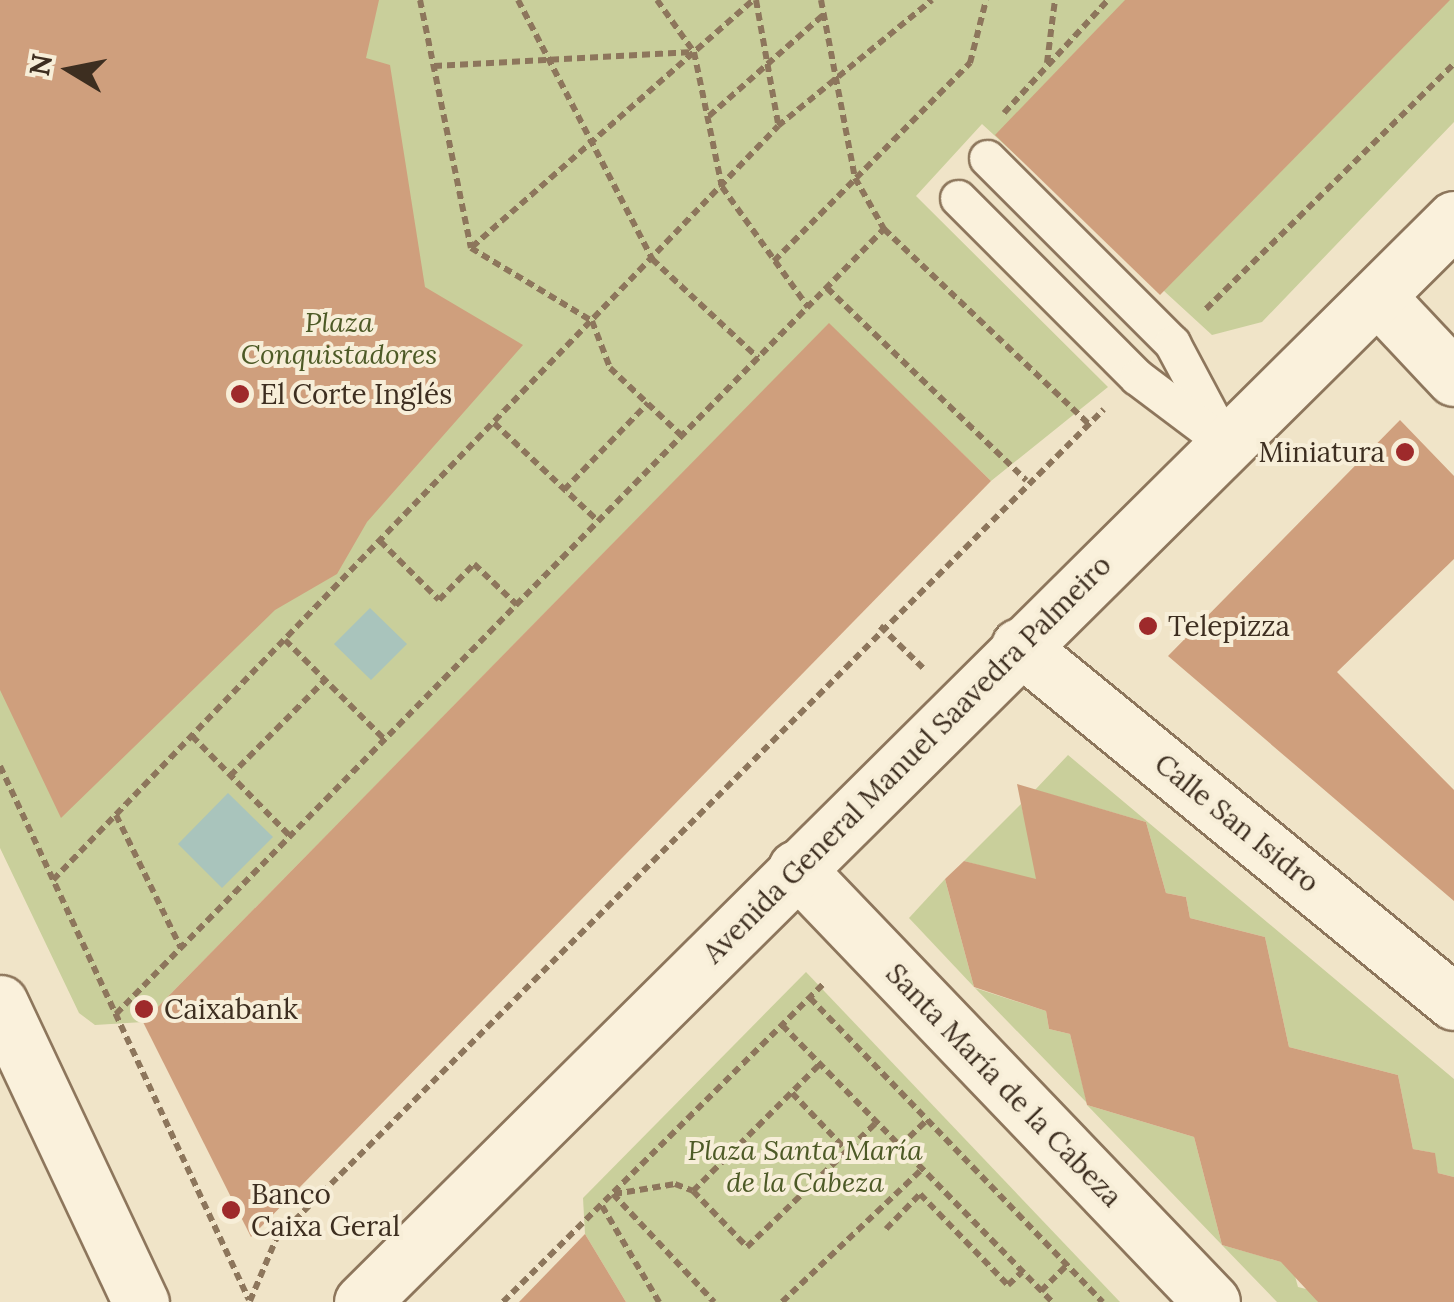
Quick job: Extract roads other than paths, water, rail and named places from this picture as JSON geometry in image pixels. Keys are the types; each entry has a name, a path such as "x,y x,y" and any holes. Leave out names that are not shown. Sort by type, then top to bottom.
{"street":[{"name":"Avenida General Manuel Saavedra Palmeiro","path":"362,1302 1019,646 1454,219"},
{"path":"1378,297 1454,378"},
{"name":"Calle San Isidro","path":"1019,646 1454,1002"},
{"name":"Santa María de la Cabeza","path":"796,868 1212,1302"},
{"path":"0,1003 141,1302"}],"lane":[{"path":"987,158 1172,343 1226,444"},
{"path":"958,198 1137,377 1226,444"}],"water":[{"path":"370,608 407,644 371,680 334,644"},
{"path":"228,793 273,837 222,888 178,844"}],"place":[{"name":"El Corte Inglés","path":"240,394"},
{"name":"Miniatura","path":"1405,452"},
{"name":"Telepizza","path":"1148,626"},
{"name":"Caixabank","path":"144,1009"},
{"name":"Banco Caixa Geral","path":"231,1210"}],"park label":[{"name":"Plaza Conquistadores","path":"339,338"},
{"name":"Plaza Santa María de la Cabeza","path":"805,1166"}]}
